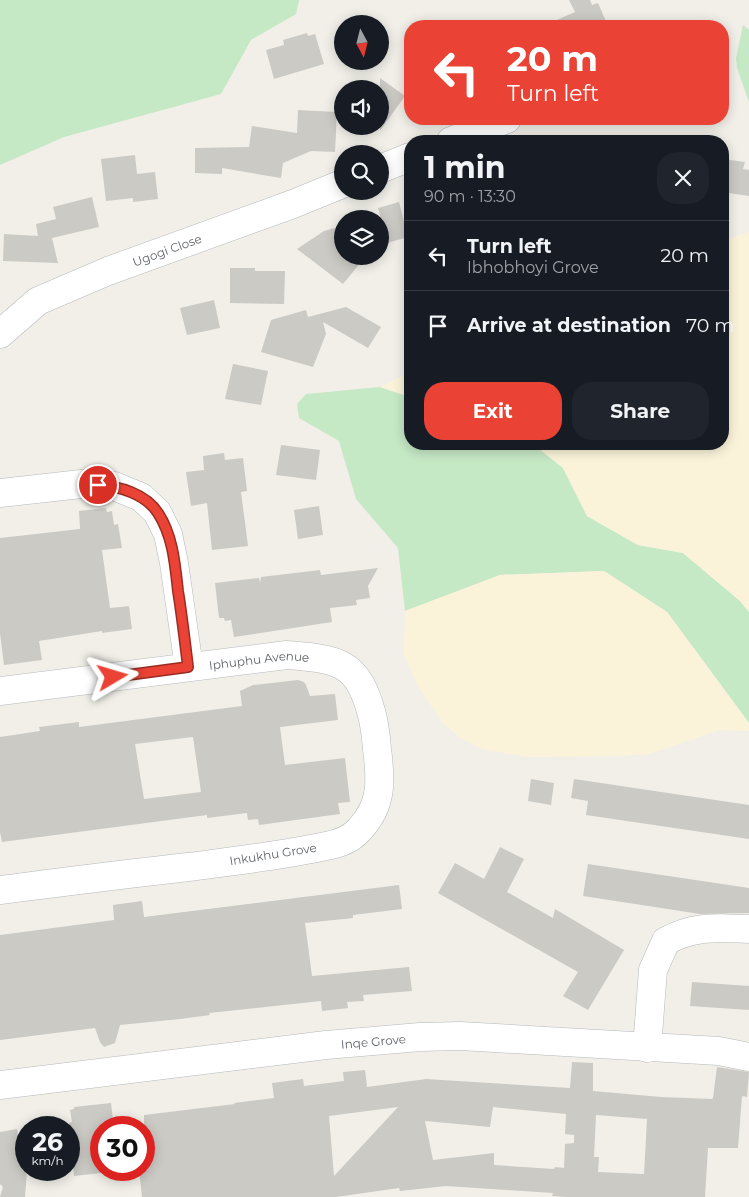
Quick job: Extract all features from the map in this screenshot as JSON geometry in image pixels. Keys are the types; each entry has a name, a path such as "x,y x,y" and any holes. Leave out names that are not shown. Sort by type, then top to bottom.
{"street":[{"path":"466,135 492,125"},
{"path":"389,166 404,160"},
{"name":"Ugogi Close","path":"0,334 38,301 108,271 334,187"},
{"path":"0,493 81,484 114,486 141,497 157,512 168,534 188,667"},
{"name":"Iphuphu Avenue","path":"0,692 286,656 314,658 339,663"},
{"name":"Inkukhu Grove","path":"0,890 277,855 327,846 348,839 369,819 376,803 381,779 375,724 366,694 353,673 339,663"},
{"path":"647,1048 653,970 666,940 688,931 711,928 749,929"},
{"name":"Inqe Grove","path":"0,1085 326,1045 420,1037 460,1036 719,1051 749,1057"}],"green space":[{"path":"0,0 299,0 296,14 251,40 221,94 64,137 0,165"},
{"path":"743,25 749,30 749,102 737,68 736,58"},
{"path":"380,387 404,395 404,450 540,450 563,468 587,516 638,545 683,553 740,601 749,612 749,723 667,612 604,571 500,575 405,611 398,548 356,499 339,441 299,418 297,404 306,394"}],"sand":[{"path":"749,232 749,612 740,601 683,553 638,545 587,516 563,468 540,450 729,450 729,239"},
{"path":"404,375 404,395 380,387"},
{"path":"604,571 667,612 749,723 749,731 720,730 649,754 527,757 482,749 462,739 444,724 420,690 404,655 405,611 500,575"}],"building":[{"path":"569,0 590,0 592,5 598,3 605,20 557,20 575,12"},
{"path":"307,33 308,36 315,34 324,64 274,79 266,50 284,45 283,40"},
{"path":"389,84 404,95 389,118"},
{"path":"298,110 334,112 334,135 336,135 334,152 311,151 283,163 281,178 222,168 222,174 195,173 195,148 249,147 252,126 297,133"},
{"path":"135,155 137,174 155,172 158,199 133,202 133,198 106,201 101,159"},
{"path":"729,160 745,162 743,169 749,170 749,196 729,193"},
{"path":"92,197 99,227 52,238 58,263 3,261 4,234 38,236 36,224 56,219 53,207"},
{"path":"399,202 404,221 404,238 389,242 389,210 379,210 378,208"},
{"path":"334,228 334,265 359,265 343,284 297,249 324,231"},
{"path":"230,268 255,268 255,271 285,271 284,304 230,303"},
{"path":"214,300 220,328 187,335 180,308"},
{"path":"346,307 381,327 368,348 323,322 326,334 313,367 261,352 271,320 306,310 308,317"},
{"path":"233,364 268,371 261,405 225,399"},
{"path":"281,445 320,450 316,480 276,475"},
{"path":"224,453 225,460 243,458 247,491 241,492 248,546 212,550 207,503 191,506 186,472 204,470 203,456"},
{"path":"319,506 323,535 298,539 294,510"},
{"path":"106,508 107,512 112,511 114,525 118,524 122,548 102,550 110,608 129,606 132,629 102,633 102,631 39,641 42,660 4,665 0,633 0,538 80,529 79,511"},
{"path":"378,568 368,586 370,598 356,600 357,605 330,608 332,622 234,637 231,620 225,621 224,618 219,618 215,583 259,578 260,583 261,577 320,570 321,575"},
{"path":"298,680 304,682 310,696 335,694 338,720 280,727 285,765 345,758 350,802 338,803 340,814 259,825 258,819 248,820 247,813 207,818 207,815 2,842 0,832 0,737 40,731 39,727 79,722 79,727 242,706 240,691 253,685","holes":["193,737 201,792 144,799 135,744"]},
{"path":"531,779 554,783 551,805 528,801"},
{"path":"574,779 749,805 749,839 586,815 588,801 571,798"},
{"path":"500,847 524,859 507,892 553,918 555,909 624,950 588,1010 563,996 578,972 438,893 455,863 484,879"},
{"path":"588,864 749,888 749,913 700,914 583,896"},
{"path":"399,885 402,909 353,915 353,918 305,923 312,976 409,967 412,991 363,995 364,1001 347,1002 348,1008 322,1011 321,1001 120,1025 115,1043 104,1047 95,1028 0,1040 0,935 114,920 113,905 142,901 144,917"},
{"path":"692,982 749,986 749,1010 690,1006"},
{"path":"572,1062 593,1063 593,1091 712,1099 717,1067 749,1072 747,1097 742,1096 738,1148 708,1148 705,1197 566,1197 552,1196 553,1193 446,1186 400,1191 399,1188 336,1197 142,1197 140,1181 155,1181 155,1116 144,1115 274,1098 272,1083 303,1079 304,1086 344,1081 343,1072 365,1070 367,1087 426,1079 570,1088","holes":["398,1107 334,1176 329,1116","493,1107 566,1114 565,1134 574,1135 574,1143 565,1144 564,1168 555,1167 554,1169 494,1165 494,1153 433,1160 425,1121 490,1127","596,1115 647,1119 644,1174 598,1172 599,1157 594,1157"]},
{"path":"111,1103 113,1116 90,1116 90,1174 80,1175 80,1116 71,1116 70,1110 74,1109 74,1107"},
{"path":"15,1129 15,1181 26,1181 25,1197 0,1197 3,1187 0,1184 0,1132"}],"route":[{"path":"98,485 114,486 141,497 157,512 168,534 174,563 188,667 113,677"}]}
